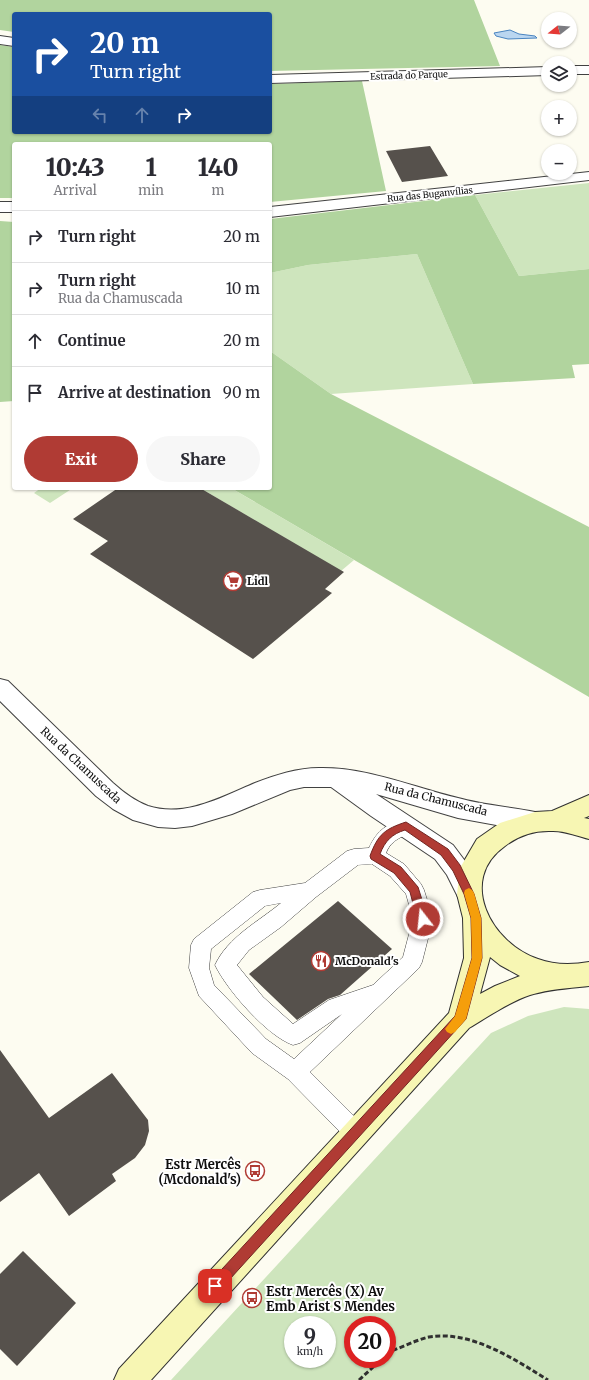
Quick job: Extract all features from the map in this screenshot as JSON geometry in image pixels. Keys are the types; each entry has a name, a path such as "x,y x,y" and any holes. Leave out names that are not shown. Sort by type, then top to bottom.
{"street":[{"path":"0,40 12,42"},
{"path":"577,70 589,70"},
{"name":"Estrada do Parque","path":"272,79 541,71"},
{"name":"Rua das Buganvílias","path":"272,212 589,176"},
{"path":"0,207 12,207"},
{"name":"Rua da Chamuscada","path":"0,687 117,801 142,813 164,818 188,817 208,813 289,779 302,777 336,778 369,782 459,808 545,821"},
{"name":"Rua da Chamuscada","path":"336,778 379,809 444,852 456,868 472,906"},
{"path":"460,1019 477,958 472,906 472,868 486,846 508,830 545,821 589,805"},
{"path":"545,821 589,829"},
{"path":"472,906 489,940 510,958 536,970 581,976"},
{"path":"130,1380 355,1132 460,1019 504,994 529,984 581,976"}],"lane":[{"path":"375,856 379,844 386,835 393,830 406,826"},
{"path":"296,1072 412,962 423,919 414,890 397,870 375,856 354,857 308,891 274,921 242,944 225,965 240,987 277,1026 293,1036 336,1007 380,992"},
{"path":"308,891 260,898 201,945 199,968 206,990 259,1046 296,1072 355,1132"}],"path":[{"path":"396,1349 431,1337 464,1339 508,1356 548,1380"},
{"path":"359,1380 372,1368"}],"green space":[{"path":"0,0 474,0 500,66 272,71 272,12 12,12 12,32 0,30"},
{"path":"0,45 12,47 12,134 272,134 272,84 362,81 386,191 272,202 272,142 12,142 12,198 0,198"},
{"path":"589,183 589,269 519,276 475,195"},
{"path":"475,195 519,276 589,269 589,364 572,365 575,378 473,384 417,254 308,265 272,273 272,219"},
{"path":"0,221 12,222 12,401 0,402"},
{"path":"417,254 473,384 331,394 272,352 272,273 308,265"},
{"path":"272,352 331,394 589,527 589,697 234,490 272,490"},
{"path":"38,490 70,490 50,503 34,493"},
{"path":"203,490 234,490 354,560 341,571"},
{"path":"564,1007 589,1009 589,1380 171,1380 491,1033 528,1016"}],"water":[{"path":"510,30 519,34 535,36 537,38 508,39 496,36 494,33"}],"building":[{"path":"430,146 448,176 402,182 386,151"},
{"name":"Lidl","path":"115,490 203,490 344,572 325,589 332,593 253,659 90,554 108,541 73,519"},
{"name":"McDonald's","path":"338,901 392,949 340,995 328,999 297,1020 249,974"},
{"path":"0,1050 49,1118 112,1073 148,1120 149,1131 145,1145 135,1158 112,1174 116,1181 69,1216 39,1173 0,1202"},
{"path":"23,1251 76,1303 17,1366 0,1349 0,1274"}],"slow traffic":[{"path":"451,1029 460,1019 477,958 476,918 469,893"}],"place":[{"name":"Lidl","path":"233,581"},
{"name":"McDonald's","path":"321,961"},
{"name":"Estr Mercês (Mcdonald's)","path":"255,1171"},
{"name":"Estr Mercês (X) Av Emb Arist S Mendes","path":"252,1298"}],"route":[{"path":"215,1286 460,1019 477,958 476,918 469,894 456,868 444,852 406,826 393,830 386,835 379,844 375,856 397,870 414,890 423,919"}]}
